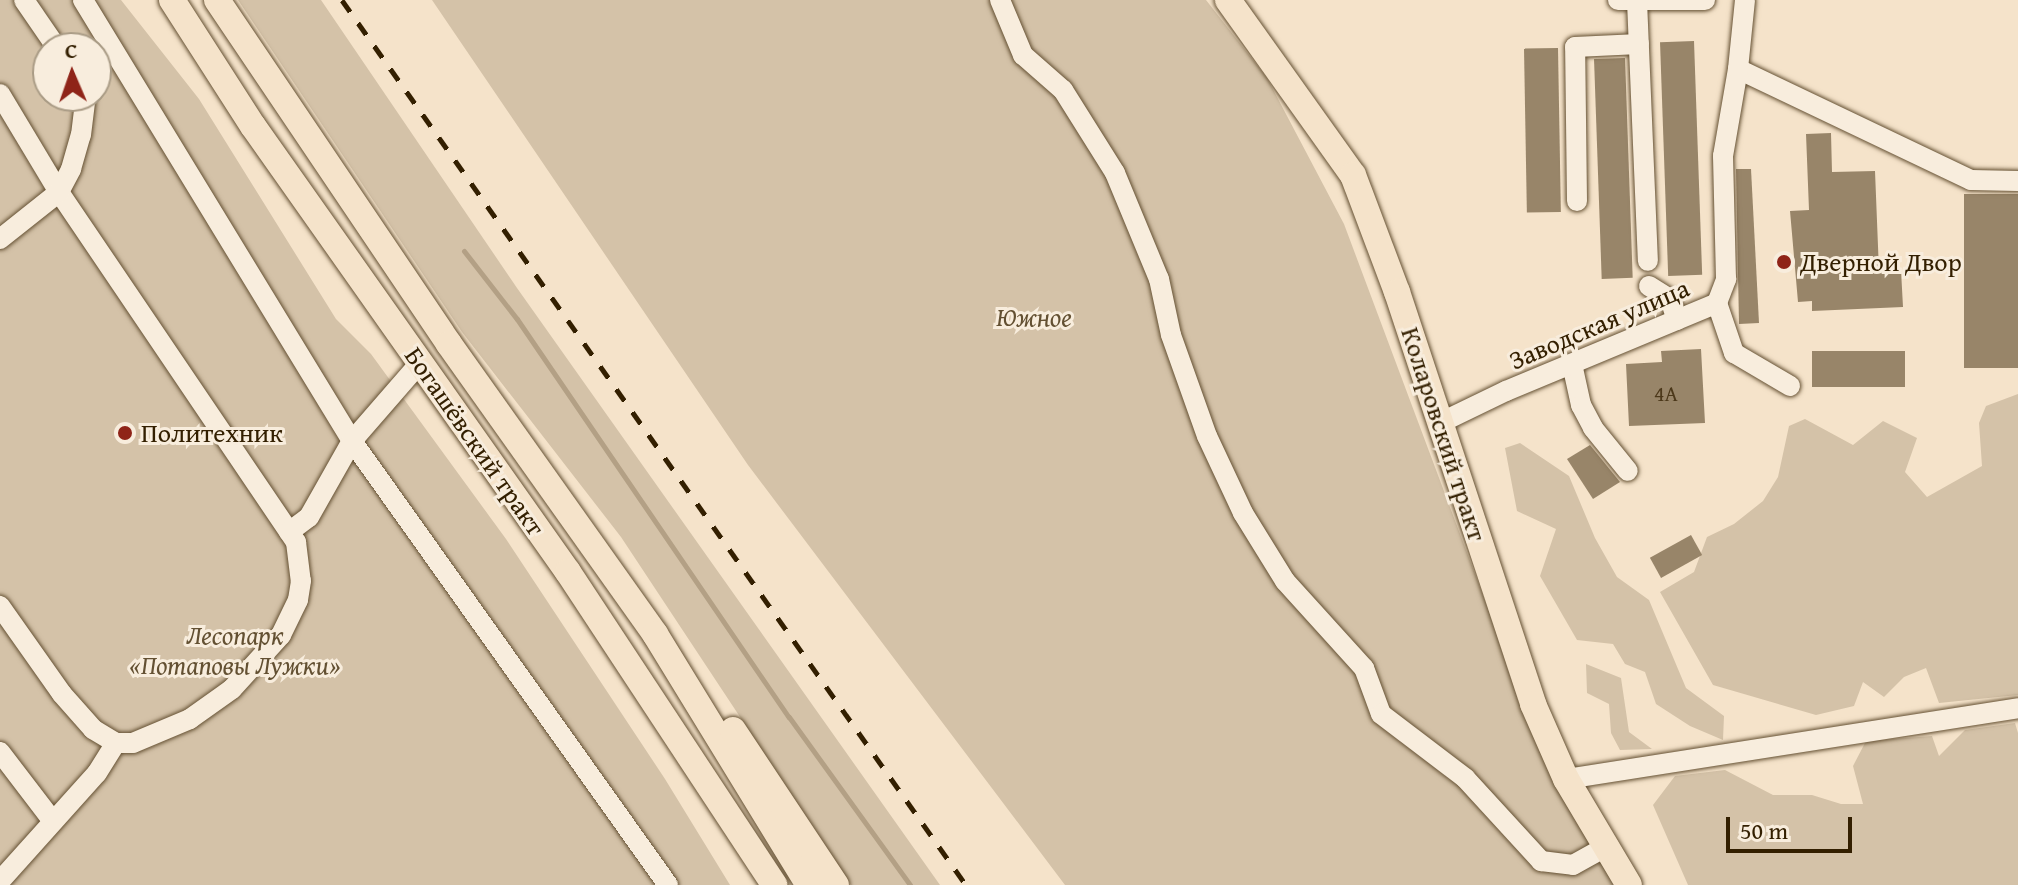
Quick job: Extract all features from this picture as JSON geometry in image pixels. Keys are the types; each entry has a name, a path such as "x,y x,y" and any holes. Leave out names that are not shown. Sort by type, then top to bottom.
{"main road":[{"name":"Богашёвский тракт","path":"172,0 253,126 576,585 774,885"},
{"name":"Богашёвский тракт","path":"217,0 449,344 655,634 809,885"},
{"name":"Коларовский тракт","path":"1228,0 1353,175 1440,423 1533,704 1566,779 1629,885"},
{"path":"655,634 746,747 836,885"}],"street":[{"path":"24,0 46,32"},
{"path":"83,0 352,441 668,885"},
{"path":"1000,0 1023,55 1063,90 1115,173 1159,279 1171,335 1207,436 1243,513 1285,581 1364,668 1381,714 1465,778 1541,861 1573,865 1605,847"},
{"path":"1648,261 1639,44 1628,1 1705,0"},
{"name":"Заводская улица","path":"1440,423 1717,303 1726,279 1723,156 1738,69 1745,0"},
{"path":"1577,201 1575,47 1639,44"},
{"path":"1738,69 1971,180 2018,181"},
{"path":"0,94 59,192 289,532 301,563 298,600 281,635 261,660 232,689 190,719 147,740 116,743 102,737 80,716 0,606"},
{"path":"0,239 59,192 71,169 84,112"},
{"path":"1649,286 1670,299 1677,320"},
{"path":"1717,303 1734,353 1790,386"},
{"path":"289,532 309,517 352,441 419,364"},
{"path":"1572,364 1581,405 1593,428 1628,471"},
{"path":"1566,779 2018,708"},
{"path":"0,881 97,773 116,743"},
{"path":"0,752 52,820"}],"green space":[{"name":"Лесопарк «Потаповы Лужки»","path":"0,0 121,0 199,99 336,319 371,354 506,539 665,779 730,885 0,885"},
{"path":"238,0 321,0 517,288 940,885 851,885 621,537 462,332"},
{"name":"Южное","path":"432,0 1206,0 1267,78 1344,224 1545,761 1615,885 1065,885 748,465"},
{"path":"2018,394 2018,695 1939,703 1926,668 1904,677 1884,697 1863,682 1854,706 1816,715 1713,685 1660,592 1694,572 1707,537 1734,524 1763,501 1778,477 1789,426 1805,419 1853,445 1883,421 1917,438 1905,472 1927,497 1982,466 1979,423 1986,406"},
{"path":"1520,443 1569,476 1595,538 1617,577 1649,600 1686,688 1724,716 1723,740 1690,726 1656,704 1645,672 1625,664 1613,644 1577,640 1540,576 1556,529 1517,511 1505,448"},
{"path":"1586,664 1621,678 1629,732 1652,749 1620,750 1611,733 1609,704 1587,693"},
{"path":"2015,723 2018,733 2018,885 1688,885 1653,805 1675,776 1725,770 1773,795 1812,795 1841,804 1863,804 1853,766 1866,741 1932,736 1939,756 1965,730"}],"building":[{"path":"1694,41 1702,275 1668,276 1660,42"},
{"path":"1558,48 1561,212 1527,213 1524,49"},
{"path":"1625,58 1633,278 1602,279 1594,59"},
{"path":"1831,133 1832,172 1875,171 1879,271 1901,270 1903,307 1812,311 1812,301 1798,302 1790,211 1809,210 1806,134"},
{"path":"1736,169 1751,169 1759,323 1739,324"},
{"path":"1964,194 2018,194 2018,368 1964,368"},
{"path":"1701,349 1705,423 1629,426 1626,364 1662,362 1661,351"},
{"path":"1812,351 1905,351 1905,387 1812,387"},
{"path":"1590,445 1620,482 1593,499 1567,459"},
{"path":"1691,535 1702,555 1661,578 1650,558"}],"waterway":[{"path":"464,251 517,319 789,717 910,885"}],"railway":[{"path":"342,0 966,885"}],"place":[{"name":"Дверной Двор","path":"1784,262"},
{"name":"Политехник","path":"125,433"}]}
